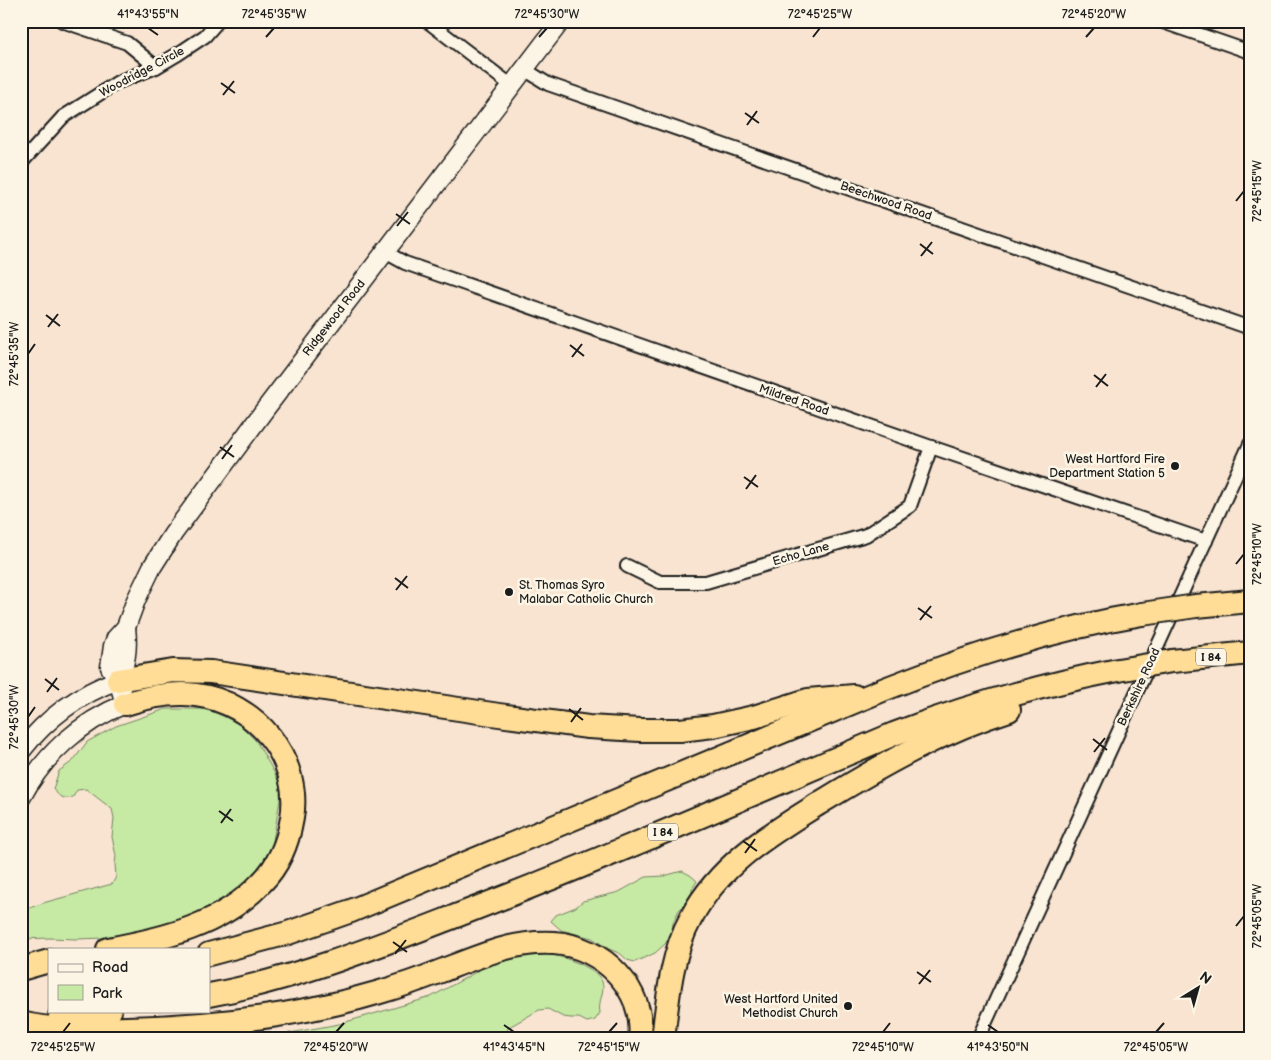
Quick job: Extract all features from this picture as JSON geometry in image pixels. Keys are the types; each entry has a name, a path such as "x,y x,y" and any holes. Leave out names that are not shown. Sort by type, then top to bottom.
{"highway":[{"path":"210,954 288,933 351,911 870,695 928,672 1006,645 1083,625 1142,614 1250,601"},
{"name":"I 84","path":"210,995 288,976 384,944 574,870 930,720 1008,695 1091,675 1172,662 1250,654"},
{"path":"118,680 167,672 211,672 499,715 588,727 640,730 680,730 713,726 754,717 808,700 870,695"},
{"path":"663,1039 672,977 683,935 691,917 706,894 738,859 761,841 816,805 910,750 980,720 1050,696 1091,675"},
{"path":"112,948 160,937 199,925 240,902 263,881 279,858 289,830 293,804 292,782 280,751 260,725 241,710 212,698 189,694 160,696 125,704"},
{"path":"21,1024 78,1030 200,1025 280,1016 326,1007 380,992 496,951 523,944 546,942 583,949 596,956 615,972 630,990 637,1004 641,1020 640,1039"},
{"path":"21,969 48,961"},
{"path":"21,974 48,974"},
{"path":"21,1018 97,1012"}],"main road":[{"name":"Ridgewood Road","path":"125,704 118,680 110,664 114,642 126,626 152,567 190,508 561,21"},
{"path":"21,751 43,727 70,704 98,688 118,680"},
{"path":"21,798 38,770 63,744 92,720 125,704"}],"street":[{"path":"62,21 127,43 156,67"},
{"name":"Woodridge Circle","path":"21,163 63,117 118,82 156,67 205,36 218,21"},
{"path":"427,21 512,86"},
{"path":"1160,21 1250,52"},
{"name":"Beechwood Road","path":"524,69 548,84 1250,328"},
{"name":"Mildred Road","path":"385,252 423,270 1206,541"},
{"name":"Berkshire Road","path":"978,1039 1250,444"},
{"name":"Echo Lane","path":"626,566 660,582 706,582 866,535 910,506 931,447"}],"green space":[{"path":"166,709 202,709 211,711 240,725 256,741 274,772 282,788 272,847 259,872 235,894 189,917 162,925 105,938 21,939 21,910 112,884 116,877 116,856 112,837 114,818 112,809 86,789 77,790 73,797 64,798 60,796 53,789 59,771 73,761 87,742 116,726"},
{"path":"682,871 697,881 692,889 692,898 679,910 673,922 672,933 665,944 655,953 635,962 627,960 621,954 592,938 561,930 551,921 556,915 576,907 583,901 619,892 646,877 664,876"},
{"path":"537,952 576,962 595,973 601,979 603,986 600,1013 595,1020 587,1022 579,1018 563,1017 548,1009 539,1010 509,1027 502,1039 257,1039 339,1024 431,997 485,967"}],"place":[{"name":"West Hartford Fire Department Station 5","path":"1175,466"},
{"name":"St. Thomas Syro Malabar Catholic Church","path":"509,592"},
{"name":"West Hartford United Methodist Church","path":"848,1006"}]}
